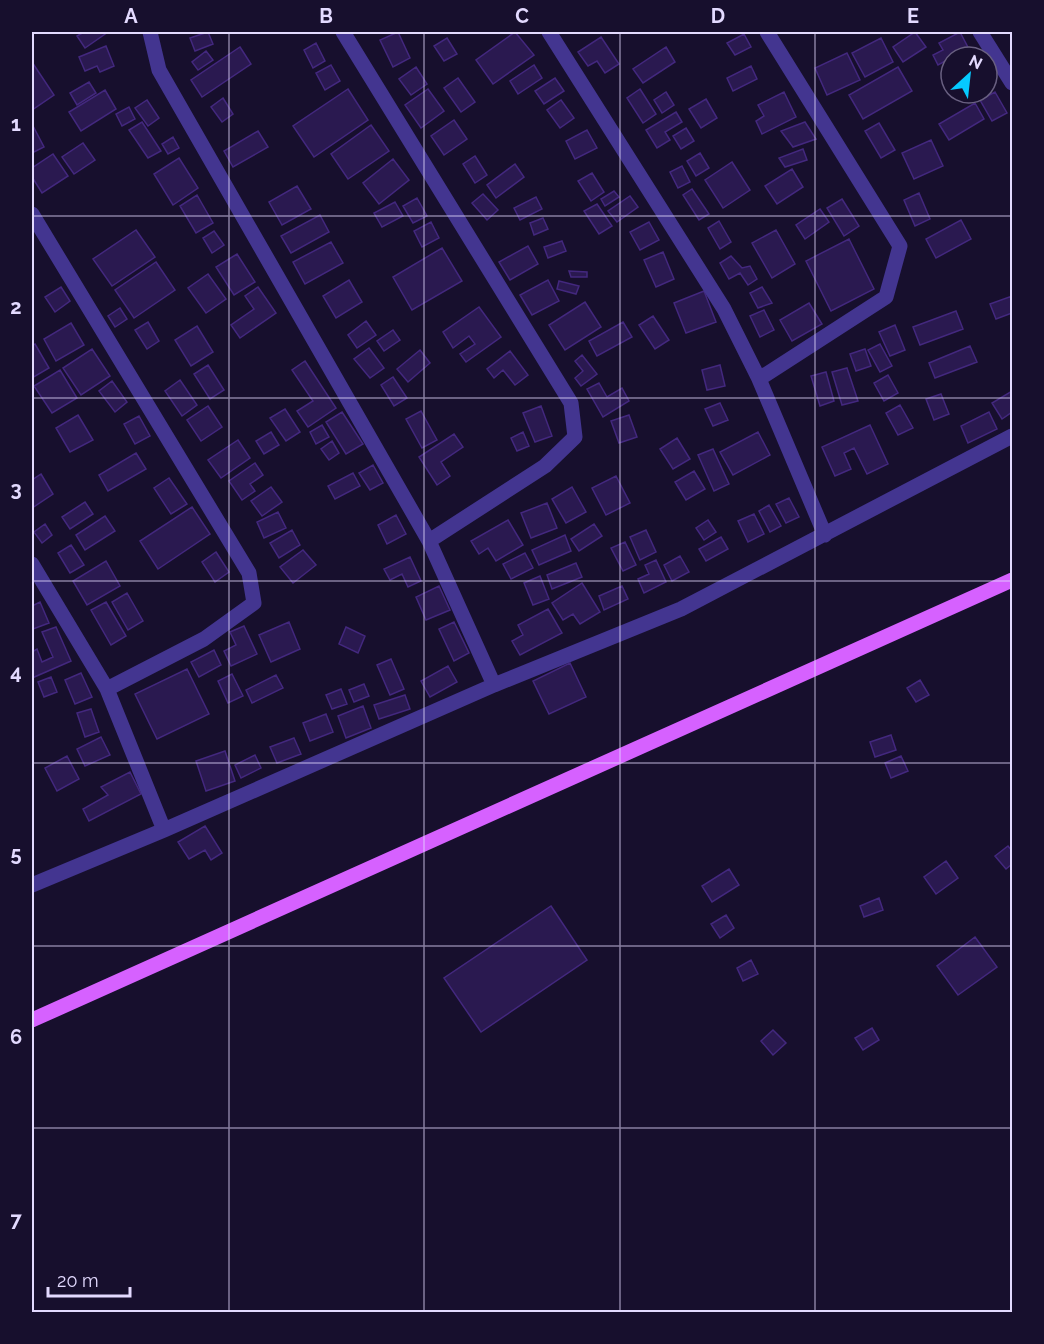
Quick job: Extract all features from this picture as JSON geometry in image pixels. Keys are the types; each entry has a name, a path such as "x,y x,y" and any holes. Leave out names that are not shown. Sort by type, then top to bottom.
{"main road":[{"path":"32,1020 1012,580"}],"street":[{"path":"150,32 159,70 429,541 494,685"},
{"path":"343,32 571,403 574,437 545,466 429,541"},
{"path":"549,32 724,309 759,378 825,535"},
{"path":"759,378 886,297 900,246 767,32"},
{"path":"980,32 1012,83"},
{"path":"32,214 249,573 254,603 204,639 107,689"},
{"path":"32,885 165,830 494,685 681,609 1012,436"},
{"path":"32,564 107,689 165,830"}],"building":[{"path":"84,32 108,32 85,48 77,36"},
{"path":"208,32 213,44 195,51 190,38"},
{"path":"398,32 410,58 393,67 380,40"},
{"path":"515,32 534,55 493,84 476,60"},
{"path":"915,32 926,47 903,62 893,47"},
{"path":"960,32 967,45 940,45 939,43"},
{"path":"744,34 751,47 735,55 727,43"},
{"path":"601,37 619,64 605,73 597,61 588,66 578,52"},
{"path":"447,38 457,54 444,61 434,46"},
{"path":"881,38 893,62 865,77 852,53"},
{"path":"316,43 325,61 313,68 304,50"},
{"path":"106,46 114,66 100,72 97,66 85,71 79,57"},
{"path":"240,47 251,64 202,97 191,80"},
{"path":"666,47 675,62 643,83 633,69"},
{"path":"206,51 213,60 198,70 192,62"},
{"path":"939,52 939,64 938,65 933,55"},
{"path":"847,53 860,80 827,95 815,68"},
{"path":"32,62 54,95 32,110"},
{"path":"331,65 340,81 325,90 316,73"},
{"path":"534,65 542,78 518,94 510,81"},
{"path":"751,66 757,79 733,91 727,78"},
{"path":"416,67 427,84 411,95 399,79"},
{"path":"898,67 912,91 863,119 849,95"},
{"path":"458,78 475,102 461,112 444,88"},
{"path":"555,78 564,91 544,104 535,91"},
{"path":"89,82 96,93 77,105 70,93"},
{"path":"348,89 368,120 314,157 293,126"},
{"path":"428,89 444,111 421,128 405,105"},
{"path":"640,89 656,114 643,123 627,98"},
{"path":"105,90 116,109 81,131 69,112"},
{"path":"666,92 674,105 662,113 654,100"},
{"path":"784,92 796,117 762,134 756,121 764,116 758,105"},
{"path":"223,98 233,114 222,122 211,107"},
{"path":"706,99 717,118 701,128 689,109"},
{"path":"999,99 1007,113 992,121 983,105 999,105"},
{"path":"147,100 159,118 148,126 135,108"},
{"path":"561,100 574,118 560,128 547,110"},
{"path":"972,105 976,105 984,119 949,140 939,124"},
{"path":"129,107 135,119 122,126 116,114"},
{"path":"676,112 682,122 665,132 670,140 657,148 646,130"},
{"path":"454,120 467,139 444,155 431,136"},
{"path":"142,122 161,151 148,158 129,130"},
{"path":"805,122 816,139 793,147 781,131"},
{"path":"879,123 895,150 881,158 865,131"},
{"path":"32,124 44,147 32,153"},
{"path":"371,125 389,151 348,179 331,154"},
{"path":"686,128 694,141 681,149 673,136"},
{"path":"587,130 597,148 575,159 566,141"},
{"path":"258,131 268,147 233,167 224,151"},
{"path":"173,137 179,148 168,154 162,144"},
{"path":"931,140 943,166 914,179 902,153"},
{"path":"83,143 95,160 74,174 62,157"},
{"path":"803,149 807,160 785,167 779,158"},
{"path":"700,153 709,168 696,176 687,161"},
{"path":"53,154 68,176 42,193 32,177 32,168"},
{"path":"475,156 487,175 475,183 463,164"},
{"path":"179,158 198,188 173,205 154,174"},
{"path":"393,159 409,180 379,204 363,183"},
{"path":"732,162 750,190 723,208 705,180"},
{"path":"515,164 524,177 496,198 487,185"},
{"path":"682,166 690,182 678,188 670,172"},
{"path":"792,169 803,187 777,204 765,186"},
{"path":"592,173 604,192 591,201 578,181"},
{"path":"297,186 311,209 282,225 269,202"},
{"path":"692,189 709,214 699,220 683,195"},
{"path":"614,191 619,197 605,206 601,199"},
{"path":"919,193 930,219 915,226 904,200"},
{"path":"483,194 498,210 487,220 472,203"},
{"path":"197,195 213,223 196,233 180,206"},
{"path":"630,196 638,207 617,222 608,211"},
{"path":"536,197 542,209 520,220 514,208"},
{"path":"417,198 427,216 413,223 403,206"},
{"path":"842,199 859,226 844,236 827,208"},
{"path":"395,202 403,216 382,227 374,213"},
{"path":"597,204 612,226 599,234 584,211"},
{"path":"820,209 829,222 805,239 796,225"},
{"path":"320,215 329,232 291,253 281,236"},
{"path":"543,218 548,229 534,235 530,223"},
{"path":"961,220 971,239 936,258 926,239"},
{"path":"719,221 731,242 720,249 708,228"},
{"path":"431,222 439,238 422,247 414,231"},
{"path":"649,222 659,240 640,250 630,232"},
{"path":"136,230 155,257 112,286 93,259"},
{"path":"776,230 795,264 772,278 752,243"},
{"path":"214,231 224,245 212,253 203,238"},
{"path":"849,239 874,289 831,311 806,261"},
{"path":"562,241 566,251 548,258 544,247"},
{"path":"331,242 343,263 305,284 293,262"},
{"path":"528,246 538,264 510,280 499,262"},
{"path":"442,248 462,281 412,310 393,277"},
{"path":"663,252 674,279 656,287 644,260"},
{"path":"237,254 255,282 234,295 216,267"},
{"path":"731,256 742,268 750,266 757,279 748,285 740,273 729,279 720,263"},
{"path":"156,262 175,290 134,318 115,290"},
{"path":"569,271 587,272 587,277 571,277"},
{"path":"208,274 226,299 206,313 188,288"},
{"path":"349,280 362,302 336,318 323,296"},
{"path":"548,280 559,301 532,315 520,295"},
{"path":"559,281 579,286 576,294 557,289"},
{"path":"61,287 70,301 55,312 45,297"},
{"path":"258,287 276,313 240,338 231,325 254,309 245,296"},
{"path":"762,287 772,303 758,308 750,293"},
{"path":"704,291 716,322 686,333 674,303"},
{"path":"1012,296 1012,313 996,319 990,304"},
{"path":"585,302 601,327 565,350 549,325"},
{"path":"809,303 822,324 792,341 780,320"},
{"path":"479,307 501,337 466,362 460,354 475,344 469,336 453,348 443,332"},
{"path":"120,308 127,319 115,327 108,316"},
{"path":"764,310 774,330 760,337 750,316"},
{"path":"956,311 963,329 920,345 913,327"},
{"path":"653,316 669,340 655,349 639,325"},
{"path":"366,321 376,335 357,348 348,335"},
{"path":"148,322 159,341 147,349 135,330"},
{"path":"623,322 632,337 597,356 589,341"},
{"path":"71,323 84,345 56,361 44,339"},
{"path":"895,325 905,350 890,356 879,332"},
{"path":"197,326 213,352 191,366 175,340"},
{"path":"393,330 400,340 384,351 377,341"},
{"path":"35,344 49,368 32,378 32,346"},
{"path":"880,344 892,366 880,372 868,350"},
{"path":"970,346 977,362 935,378 929,363"},
{"path":"369,348 384,368 370,378 354,359"},
{"path":"92,349 110,376 81,395 63,368"},
{"path":"865,349 871,366 856,371 850,354"},
{"path":"420,350 430,363 408,382 397,369"},
{"path":"510,351 528,375 515,385 503,370 494,378 487,369"},
{"path":"582,355 597,374 581,386 575,378 583,371 575,361"},
{"path":"305,361 336,408 308,427 297,411 313,401 292,370"},
{"path":"208,365 224,390 210,399 194,374"},
{"path":"720,365 725,386 707,390 702,370"},
{"path":"847,368 858,401 842,405 832,372"},
{"path":"60,370 77,398 52,413 34,386"},
{"path":"826,372 834,401 820,406 811,376"},
{"path":"888,375 898,393 884,401 874,383"},
{"path":"393,377 407,398 394,406 381,385"},
{"path":"180,380 197,405 182,416 165,391"},
{"path":"112,381 127,402 115,412 99,391"},
{"path":"599,383 607,397 622,388 629,401 603,417 587,389"},
{"path":"1012,391 1012,412 1002,419 992,403"},
{"path":"941,394 949,414 934,420 926,399"},
{"path":"720,403 728,420 713,426 705,409"},
{"path":"900,405 913,428 898,435 886,413"},
{"path":"208,406 222,427 201,441 187,420"},
{"path":"541,406 552,436 535,442 523,413"},
{"path":"285,409 300,432 286,441 270,418"},
{"path":"421,411 437,440 422,448 406,419"},
{"path":"342,412 363,444 346,454 326,422"},
{"path":"989,412 997,429 968,443 961,426"},
{"path":"78,415 93,440 70,452 56,428"},
{"path":"629,415 637,437 619,443 611,421"},
{"path":"139,416 150,436 135,444 124,424"},
{"path":"322,425 329,437 316,444 310,432"},
{"path":"870,425 888,464 867,474 854,448 844,453 851,469 835,476 822,447"},
{"path":"271,432 279,445 264,454 256,441"},
{"path":"523,432 529,446 517,451 511,438"},
{"path":"758,432 770,455 733,475 720,452"},
{"path":"454,434 463,447 441,462 450,476 437,485 419,457"},
{"path":"677,438 690,459 673,469 660,449"},
{"path":"238,440 250,458 221,478 208,460"},
{"path":"332,441 339,453 329,460 321,449"},
{"path":"713,449 729,484 714,491 698,455"},
{"path":"136,453 146,469 108,491 99,475"},
{"path":"255,463 263,475 250,484 255,491 242,500 229,481"},
{"path":"373,465 383,483 370,490 359,473"},
{"path":"694,471 705,489 686,500 675,482"},
{"path":"353,473 360,486 335,499 328,486"},
{"path":"41,474 53,494 32,508 32,480"},
{"path":"616,476 630,503 606,515 592,488"},
{"path":"169,478 187,504 171,514 154,488"},
{"path":"271,487 282,502 262,516 251,501"},
{"path":"572,487 586,512 566,523 552,499"},
{"path":"789,498 799,517 786,523 776,504"},
{"path":"85,502 93,514 70,529 62,517"},
{"path":"547,503 557,528 531,538 521,513"},
{"path":"769,505 781,526 770,532 759,511"},
{"path":"192,507 210,534 158,569 140,541"},
{"path":"278,512 286,528 264,538 257,522"},
{"path":"754,514 764,534 748,542 738,521"},
{"path":"396,515 406,534 387,544 378,525"},
{"path":"105,516 115,531 85,550 76,535"},
{"path":"508,520 523,545 496,561 488,548 479,554 471,541"},
{"path":"708,520 716,532 704,540 696,528"},
{"path":"45,524 52,535 42,543 34,532"},
{"path":"594,524 602,536 579,551 571,539"},
{"path":"292,530 300,545 279,558 270,543"},
{"path":"646,530 656,552 640,560 630,537"},
{"path":"565,535 571,551 539,565 532,550"},
{"path":"721,537 728,549 706,561 699,549"},
{"path":"625,542 636,565 623,571 611,548"},
{"path":"71,545 84,565 70,573 58,553"},
{"path":"303,550 316,565 293,583 280,567"},
{"path":"216,552 229,572 215,582 202,562"},
{"path":"525,553 533,568 511,579 503,564"},
{"path":"680,556 689,572 672,581 664,565"},
{"path":"410,557 421,581 408,587 402,574 390,580 384,569"},
{"path":"656,560 666,582 644,593 638,579 649,574 645,565"},
{"path":"106,561 120,586 87,605 73,581"},
{"path":"576,563 582,577 552,589 547,575"},
{"path":"540,576 549,599 533,605 524,583"},
{"path":"582,583 600,612 580,624 573,614 563,620 552,603"},
{"path":"439,586 450,610 426,620 416,597"},
{"path":"622,586 628,599 604,610 599,596"},
{"path":"127,593 143,621 128,630 112,602"},
{"path":"40,602 49,623 33,629 32,606"},
{"path":"106,602 126,636 111,645 91,610"},
{"path":"548,609 562,633 520,655 512,641 523,635 518,625"},
{"path":"289,622 300,649 271,662 259,635"},
{"path":"454,622 469,653 454,661 439,629"},
{"path":"244,626 257,654 231,666 224,651 236,645 230,632"},
{"path":"56,627 71,661 32,678 32,652 37,649 42,662 53,657 42,632"},
{"path":"346,627 365,636 358,653 339,644"},
{"path":"214,650 221,665 199,677 191,662"},
{"path":"391,659 404,689 390,695 377,665"},
{"path":"570,663 586,697 549,714 533,681"},
{"path":"448,666 457,682 430,697 421,681"},
{"path":"187,669 209,714 157,739 135,694"},
{"path":"81,673 92,697 75,704 65,680"},
{"path":"232,674 243,696 228,703 218,681"},
{"path":"276,675 283,688 252,703 246,690"},
{"path":"51,677 57,692 44,697 38,682"},
{"path":"920,680 929,695 916,702 907,688"},
{"path":"364,684 369,696 354,702 349,690"},
{"path":"341,689 347,704 332,709 326,695"},
{"path":"405,695 410,709 379,719 374,705"},
{"path":"363,706 371,728 346,738 338,716"},
{"path":"91,709 99,732 85,737 77,713"},
{"path":"326,714 333,732 310,741 303,723"},
{"path":"891,735 896,750 875,757 870,742"},
{"path":"101,737 110,755 85,766 77,749"},
{"path":"294,738 301,754 277,763 270,747"},
{"path":"225,751 235,781 206,791 196,761"},
{"path":"255,755 261,768 241,778 235,765"},
{"path":"67,756 79,779 57,791 45,768"},
{"path":"901,756 908,771 891,778 885,763"},
{"path":"130,772 141,794 89,821 83,809 108,795 101,787"},
{"path":"205,826 222,853 211,860 205,850 189,859 178,842"},
{"path":"1008,846 1012,851 1012,864 1006,869 995,856"},
{"path":"946,861 958,878 936,894 924,877"},
{"path":"729,869 739,885 712,902 702,886"},
{"path":"879,898 883,910 864,917 860,906"},
{"path":"551,906 587,960 481,1032 444,978"},
{"path":"726,915 734,928 720,938 711,924"},
{"path":"975,937 997,967 958,995 937,966"},
{"path":"751,960 758,974 743,981 737,968"},
{"path":"872,1028 879,1040 863,1050 855,1038"},
{"path":"773,1030 786,1043 773,1055 761,1041"}]}
